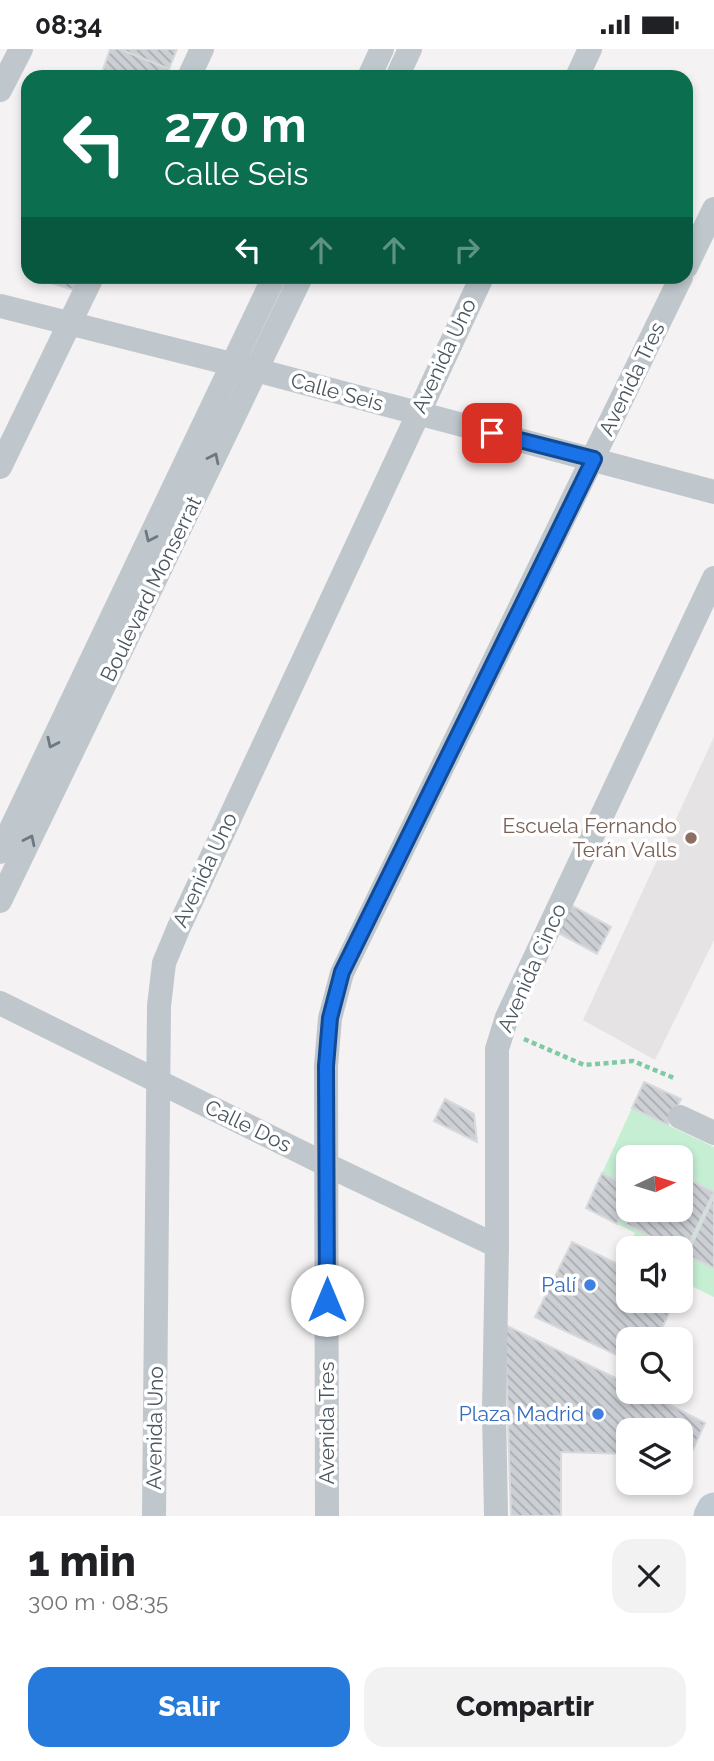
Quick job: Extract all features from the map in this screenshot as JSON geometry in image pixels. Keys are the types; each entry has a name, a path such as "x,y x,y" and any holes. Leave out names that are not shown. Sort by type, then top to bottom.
{"main road":[{"path":"711,1516 714,1510"}],"street":[{"path":"0,90 20,49"},
{"path":"192,70 202,49"},
{"path":"372,70 382,49"},
{"path":"400,70 410,49"},
{"path":"580,70 590,49"},
{"path":"693,252 714,209"},
{"path":"0,467 89,284"},
{"name":"Boulevard Monserrat","path":"0,852 271,284"},
{"name":"Boulevard Monserrat","path":"0,901 298,284"},
{"name":"Avenida Uno","path":"154,1516 159,1006 164,963 178,927 416,413 479,284"},
{"name":"Avenida Tres","path":"327,1516 326,1066 330,1018 342,972 678,284"},
{"name":"Calle Seis","path":"0,306 256,370 714,492"},
{"name":"Avenida Cinco","path":"496,1516 494,1411 497,1049 507,1017 714,578"},
{"name":"Calle Dos","path":"0,1003 497,1247"},
{"path":"680,1117 714,1133"}],"path":[{"path":"503,1030 584,1065 633,1061 674,1078"}],"shaded area":[{"name":"Escuela Fernando Terán Valls","path":"714,737 714,940 655,1060 583,1020"}],"green space":[{"path":"632,1108 714,1147 714,1197 693,1242 693,1236 634,1236 635,1233 586,1208"},
{"path":"693,1258 714,1268 714,1297 693,1287"}],"building":[{"path":"110,49 120,49 169,69 168,70 103,70"},
{"path":"120,49 177,49 169,69"},
{"path":"54,284 77,284 74,290"},
{"path":"569,904 611,927 597,954 555,931"},
{"path":"644,1082 681,1099 668,1125 632,1108"},
{"path":"445,1099 474,1114 477,1142 434,1121"},
{"path":"602,1173 616,1180 617,1224 586,1208"},
{"path":"693,1182 714,1192 692,1236 650,1236 626,1224 693,1222"},
{"path":"714,1197 714,1268 693,1258 693,1242"},
{"name":"Palí","path":"572,1242 616,1263 616,1313 669,1313 663,1327 616,1327 616,1355 535,1317"},
{"name":"Plaza Madrid","path":"505,1325 616,1378 616,1404 668,1404 705,1423 693,1449 693,1418 616,1418 616,1454 561,1452 561,1516 511,1516"}],"place":[{"name":"Escuela Fernando Terán Valls","path":"691,838"},
{"name":"Palí","path":"590,1285"},
{"name":"Plaza Madrid","path":"598,1414"}],"route":[{"path":"327,1300 326,1066 330,1018 342,972 594,459 492,433"}]}
